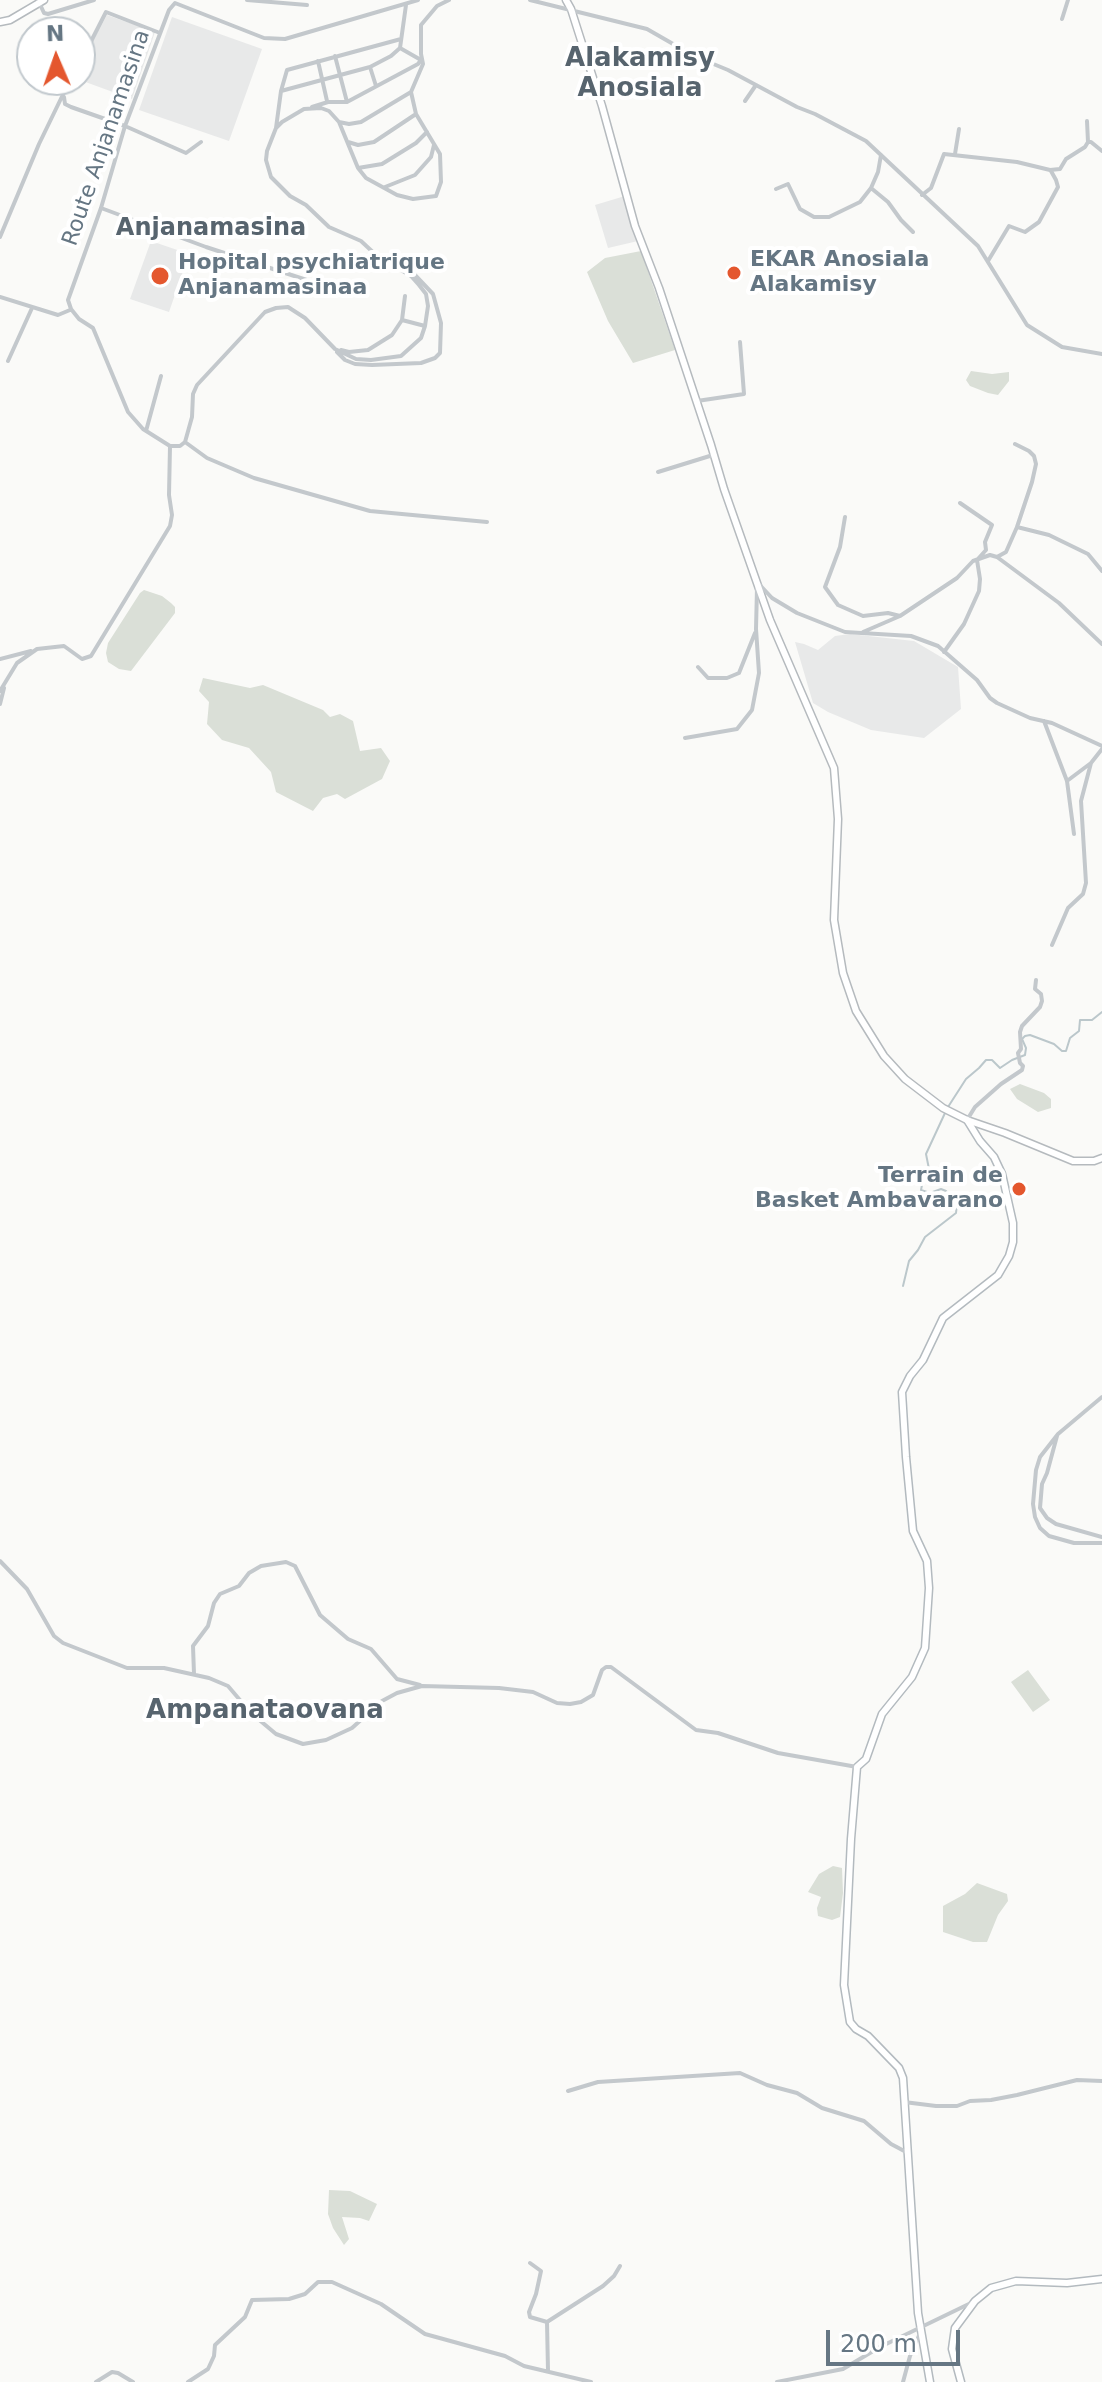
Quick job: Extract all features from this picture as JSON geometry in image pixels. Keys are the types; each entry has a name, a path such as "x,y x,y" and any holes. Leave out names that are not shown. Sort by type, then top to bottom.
{"street":[{"path":"0,22 10,20 40,1 44,13 48,14 94,0"},
{"path":"247,0 307,5"},
{"name":"Route Anjanamasina","path":"71,309 68,300 101,208 125,126 169,10 175,3 182,3 264,38 285,39 418,0"},
{"path":"339,122 361,122 411,92 422,69 421,25 437,6 449,0"},
{"path":"530,0 647,29 694,56 728,70 866,141 978,246 1027,325 1062,347 1102,354"},
{"path":"566,0 615,147 635,226 659,288 756,581 834,768 838,819 834,920 838,952 856,1011 884,1056 905,1079 946,1109 1073,1161 1102,1158"},
{"path":"1062,19 1068,0"},
{"path":"400,48 406,5"},
{"path":"96,32 106,12 160,33"},
{"path":"335,349 346,355 371,360 401,356 421,338 428,306 426,294 411,276 388,263 361,241 329,227 306,205 290,196 271,177 267,151 276,128 287,70 401,39"},
{"path":"400,48 421,60"},
{"path":"281,91 370,67 400,48"},
{"path":"335,56 347,102"},
{"path":"276,128 304,109 328,102 347,102 421,60"},
{"path":"318,61 328,102"},
{"path":"370,67 376,86"},
{"path":"745,101 756,85"},
{"path":"304,109 321,108 329,111 339,122 358,168 366,178 397,195 413,199 436,196 442,164 434,142 416,114 411,92"},
{"path":"0,237 61,96"},
{"path":"64,96 65,104 186,153 201,142"},
{"path":"346,142 358,145 374,142 416,114"},
{"path":"922,195 931,188 944,154 1060,169 1066,159 1088,142 1087,121"},
{"path":"955,154 959,129"},
{"path":"358,168 382,164 416,143 427,132"},
{"path":"385,187 415,175 431,157 434,142"},
{"path":"1088,142 1102,151"},
{"path":"776,189 788,184 800,209 814,217 829,217 860,202 871,188 881,155"},
{"path":"988,261 1009,226 1025,232 1039,222 1058,187 1050,170"},
{"path":"871,188 888,202 913,232"},
{"path":"101,208 334,289"},
{"path":"0,297 58,315 71,309 93,328 128,412 146,431 170,446 180,446 185,442 192,417 193,394 197,385 265,312 276,308 288,307 297,312 345,360 355,364 421,363 435,358 440,353 441,323 433,294 414,274 393,262 388,263"},
{"path":"335,349 349,352 368,350 392,335 402,320 405,296"},
{"path":"8,361 32,308"},
{"path":"402,320 425,326"},
{"path":"697,401 744,394 740,342"},
{"path":"146,431 161,376"},
{"path":"185,442 207,458 254,478 370,511 487,522"},
{"path":"997,557 1006,552 1017,527 1036,464 1029,451 1015,444"},
{"path":"0,659 37,649 64,646 82,659 91,656 170,526 170,446"},
{"path":"658,472 714,455"},
{"path":"960,503 992,525 985,542 986,550 977,560"},
{"path":"845,517 840,547 825,587 838,605 863,616 888,613 900,616"},
{"path":"1017,527 1049,535 1088,554 1102,571"},
{"path":"861,633 900,616 957,578 973,561 990,555 1059,603 1102,644"},
{"path":"944,652 964,624 979,591 977,560"},
{"path":"685,738 737,729 752,710 759,673 756,581"},
{"path":"756,581 772,598 797,613 845,632 911,636 938,646 977,680 997,703 1030,718 1044,720 1102,747 1091,763 1067,781"},
{"path":"698,667 708,678 727,678 739,673 756,629"},
{"path":"0,691 17,663 37,649"},
{"path":"0,704 6,682"},
{"path":"1044,720 1067,781 1074,834"},
{"path":"1052,945 1068,908 1083,894 1086,883 1081,801 1091,763"},
{"path":"967,1120 975,1107 1022,1070 1018,1053 1021,1049 1020,1032 1042,1001 1041,994 1035,989 1036,980"},
{"path":"930,2382 916,2289 903,2078 899,2068 868,2036 856,2029 848,2015 844,1985 857,1767 866,1759 882,1714 912,1677 925,1648 929,1588 927,1561 913,1531 902,1392 923,1360 943,1318 998,1275 1013,1242 1013,1223 1002,1174 994,1157 967,1120"},
{"path":"1102,1397 1058,1434 1040,1457 1033,1489 1035,1517 1040,1528 1049,1536 1074,1543 1102,1543"},
{"path":"1058,1434 1042,1484 1040,1508 1056,1524 1102,1537"},
{"path":"0,1561 27,1589 54,1636 63,1643 127,1668 164,1668 228,1686 251,1713 276,1734 303,1744 326,1740 352,1728 382,1701 422,1686"},
{"path":"194,1675 193,1646 208,1626 214,1603 220,1594 239,1586 249,1573 261,1566 286,1562 295,1566 320,1615 348,1639 371,1649 397,1679 422,1686 522,1690 557,1703 570,1704 593,1695 602,1670 611,1667 696,1730 718,1733 778,1753 857,1767"},
{"path":"568,2091 598,2082 740,2073 797,2093 822,2108 864,2121 891,2144 908,2153"},
{"path":"904,2102 957,2106 1077,2080 1102,2081"},
{"path":"530,2263 541,2271 530,2317 547,2322 603,2286 620,2266"},
{"path":"777,2382 843,2369 880,2347 975,2301 991,2288 1016,2281 1067,2283 1102,2279"},
{"path":"188,2382 208,2369 215,2345 245,2317 252,2300 289,2299 305,2294 318,2282 332,2282 381,2304 425,2334 505,2356 524,2366 591,2382"},
{"path":"961,2382 952,2349 955,2328 975,2301"},
{"path":"547,2322 548,2371"},
{"path":"903,2382 922,2329"},
{"path":"96,2382 109,2374 118,2373 133,2382"}],"shaded area":[{"path":"107,15 155,32 132,99 96,86 96,35"},
{"path":"172,17 262,49 229,141 139,110"},
{"path":"625,196 638,241 608,248 595,205"},
{"name":"Hopital psychiatrique Anjanamasinaa","path":"151,241 189,254 169,312 130,299"},
{"path":"641,251 675,350 633,363 608,321 587,272 605,258"},
{"path":"971,371 992,374 1009,372 1009,381 998,395 988,393 970,386 966,380"},
{"path":"144,590 162,596 175,607 175,613 131,671 119,669 108,662 108,643"},
{"path":"850,634 914,641 958,667 961,709 924,738 871,730 813,703 795,642 818,650 835,636"},
{"path":"203,678 250,688 263,685 323,710 330,717 340,714 353,721 360,751 381,748 390,761 382,779 345,799 337,794 323,798 313,811 276,792 271,772 249,748 222,740 207,724 209,702 199,691"},
{"path":"1020,1084 1044,1093 1051,1099 1051,1108 1038,1112 1017,1099 1010,1089"},
{"path":"1028,1670 1050,1700 1033,1712 1011,1682"},
{"path":"833,1866 842,1868 843,1893 840,1917 832,1920 818,1916 821,1897 808,1892 819,1874"},
{"path":"977,1883 1007,1894 1008,1901 998,1915 987,1942 973,1942 943,1932 943,1906"},
{"path":"329,2190 350,2191 377,2204 369,2221 342,2217 349,2239 344,2245 328,2214"}],"waterway":[{"path":"948,1107 966,1079 986,1060 992,1060 1000,1068 1025,1055 1022,1039 1030,1035 1066,1051 1070,1038 1079,1031 1080,1020 1092,1020 1102,1012"},
{"path":"903,1286 909,1261 925,1237 956,1213 957,1204 946,1191 941,1189 930,1193 921,1190 930,1174 926,1154 945,1113"}],"place":[{"name":"EKAR Anosiala Alakamisy","path":"734,273"},
{"name":"Hopital psychiatrique Anjanamasinaa","path":"160,276"},
{"name":"Terrain de Basket Ambavarano","path":"1019,1189"}],"district":[{"name":"Alakamisy Anosiala","path":"640,74"},
{"name":"Anjanamasina","path":"211,229"},
{"name":"Ampanataovana","path":"265,1711"}]}
